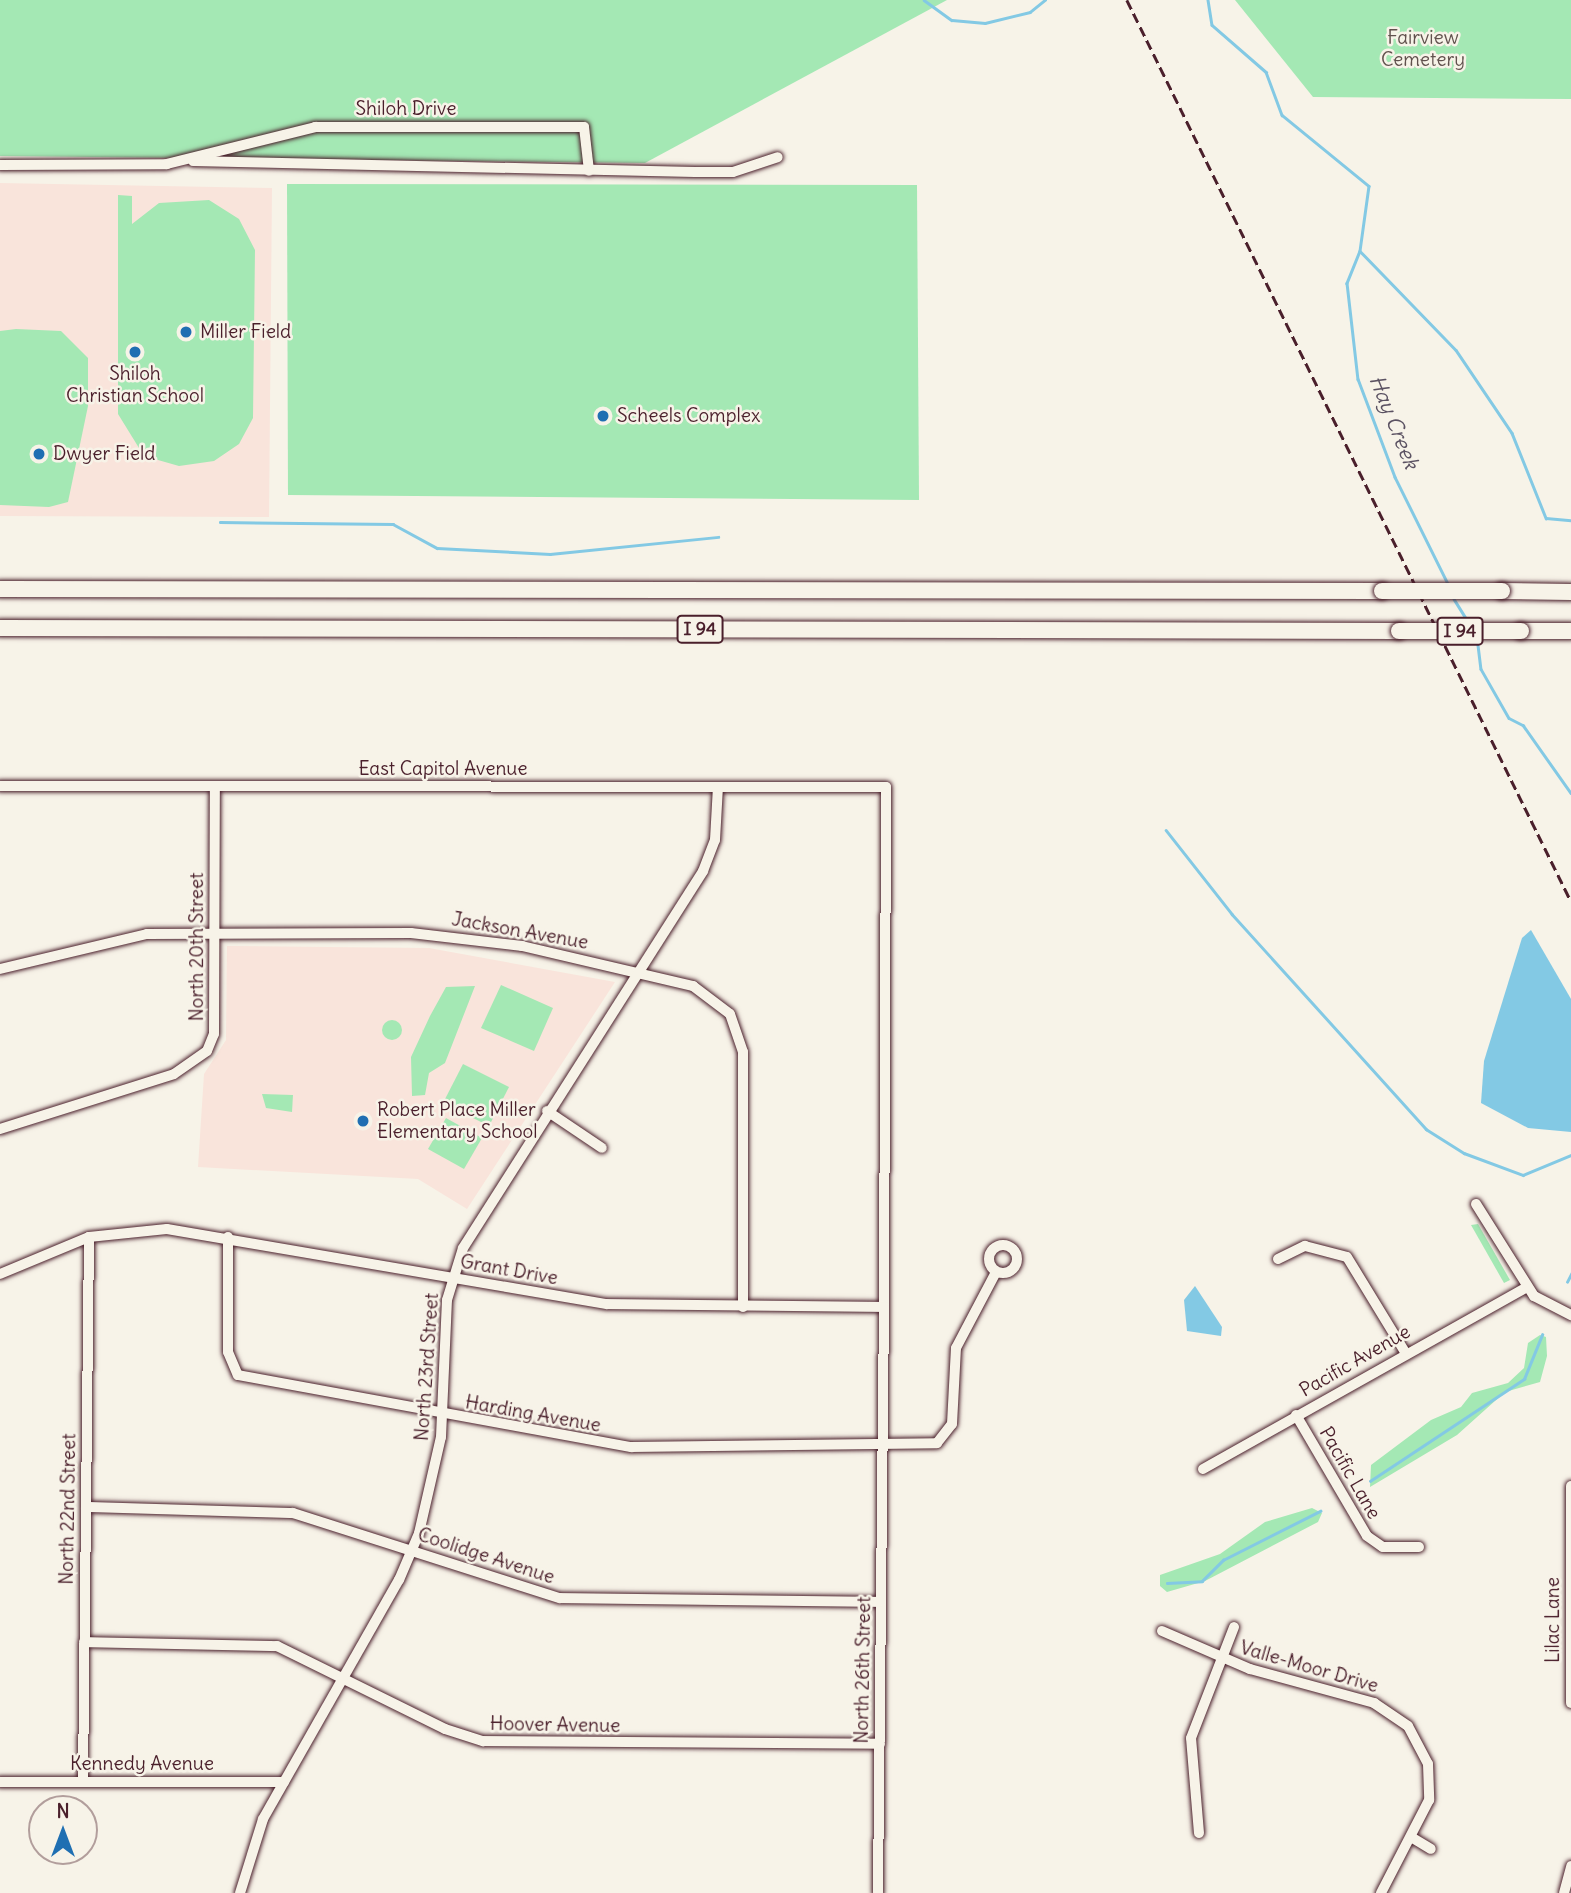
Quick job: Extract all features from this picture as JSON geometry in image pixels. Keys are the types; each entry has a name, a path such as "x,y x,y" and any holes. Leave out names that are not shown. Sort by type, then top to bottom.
{"highway":[{"name":"I 94","path":"0,590 1571,592"},
{"name":"I 94","path":"0,628 1571,631"}],"street":[{"name":"Shiloh Drive","path":"187,160 315,127 584,127 590,171"},
{"name":"Shiloh Drive","path":"0,165 187,160 590,171 733,172 778,157"},
{"name":"East Capitol Avenue","path":"0,786 886,787 884,1307"},
{"name":"North 20th Street","path":"0,1129 174,1074 201,1058 214,1034 215,786"},
{"name":"North 23rd Street","path":"240,1893 254,1836 412,1551 433,1485 443,1415 452,1277 474,1226 708,861 718,788"},
{"name":"Jackson Avenue","path":"0,969 116,939 214,932 457,936 638,973 714,998 741,1038 743,1307"},
{"path":"547,1111 602,1148"},
{"path":"1476,1204 1527,1287 1542,1302 1571,1315"},
{"name":"Grant Drive","path":"0,1274 89,1237 152,1228 228,1237 607,1304 884,1307"},
{"name":"North 22nd Street","path":"83,1782 89,1237"},
{"name":"Harding Avenue","path":"228,1237 228,1352 238,1375 622,1446 930,1446 949,1432 956,1348 996,1272"},
{"path":"1278,1259 1305,1247 1347,1257 1405,1352"},
{"name":"Pacific Avenue","path":"1203,1469 1405,1352 1527,1287"},
{"path":"882,1447 884,1307"},
{"name":"Pacific Lane","path":"1296,1415 1367,1536 1383,1547 1419,1547"},
{"name":"North 26th Street","path":"877,1893 882,1447"},
{"name":"Lilac Lane","path":"1571,1486 1571,1703"},
{"name":"Coolidge Avenue","path":"86,1507 272,1510 333,1522 412,1551 560,1598 881,1602"},
{"path":"1199,1833 1189,1749 1234,1627"},
{"name":"Valle-Moor Drive","path":"1162,1631 1221,1659 1374,1703 1401,1718 1420,1744 1430,1773 1426,1809 1381,1893"},
{"name":"Hoover Avenue","path":"85,1642 265,1643 345,1676 424,1720 483,1741 880,1744"},
{"name":"Kennedy Avenue","path":"0,1782 284,1782"},
{"path":"1411,1837 1431,1849"},
{"path":"1564,1893 1571,1866"}],"shaded area":[{"name":"Shiloh Christian School","path":"0,183 272,188 269,517 0,516"},
{"name":"Robert Place Miller Elementary School","path":"227,946 429,948 615,982 467,1209 418,1179 198,1167 204,1074 226,1040"}],"green space":[{"path":"0,0 947,0 645,163 0,156"},
{"name":"Fairview Cemetery","path":"1235,0 1571,0 1571,99 1313,97"},
{"name":"Scheels Complex","path":"287,184 917,185 919,500 288,495"},
{"path":"118,195 132,196 132,224 159,203 209,200 239,219 255,250 253,418 239,444 214,461 179,466 158,460 139,448 118,414"},
{"name":"Dwyer Field","path":"0,331 61,331 88,358 88,406 68,502 49,507 0,505"},
{"path":"501,985 553,1008 534,1051 481,1028"},
{"path":"475,986 445,1063 429,1073 425,1095 412,1096 411,1057 446,987"},
{"path":"392,1020 399,1023 402,1030 399,1037 392,1040 385,1037 382,1030 385,1023"},
{"path":"463,1064 509,1087 489,1126 443,1103"},
{"path":"262,1094 293,1095 292,1112 266,1108"},
{"path":"446,1118 482,1138 464,1169 428,1149"},
{"path":"1478,1224 1510,1280 1504,1283 1471,1225"},
{"path":"1540,1335 1546,1337 1547,1356 1540,1382 1505,1392 1457,1435 1370,1487 1371,1465 1431,1420 1461,1407 1472,1393 1508,1383 1524,1368 1528,1343"},
{"path":"1312,1508 1322,1513 1318,1522 1205,1581 1167,1592 1160,1586 1160,1575 1220,1554 1265,1522"}],"water":[{"path":"1531,930 1571,999 1571,1132 1528,1128 1481,1103 1484,1061 1522,938"},
{"path":"1195,1286 1222,1327 1221,1336 1187,1331 1184,1300"}],"waterway":[{"name":"Hay Creek","path":"924,0 952,20 985,23 1030,12 1045,0"},
{"name":"Hay Creek","path":"1208,0 1212,25 1266,72 1282,115 1369,186 1360,251 1347,283 1358,379 1395,477 1449,586"},
{"path":"1361,252 1456,350 1512,433 1546,518 1571,520"},
{"path":"220,522 393,524 437,548 550,554 718,537"},
{"name":"Hay Creek","path":"1454,599 1470,625"},
{"name":"Hay Creek","path":"1477,637 1481,669 1509,718 1523,725 1571,793"},
{"path":"1166,830 1232,914 1426,1129 1464,1153 1523,1175 1571,1155"},
{"path":"1567,1282 1571,1274"},
{"path":"1370,1481 1524,1379 1542,1335"},
{"path":"1167,1583 1202,1581 1223,1560 1320,1511"}],"railway":[{"path":"1127,0 1571,901"}],"place":[{"name":"Miller Field","path":"186,332"},
{"name":"Shiloh Christian School","path":"135,352"},
{"name":"Scheels Complex","path":"603,416"},
{"name":"Dwyer Field","path":"39,454"},
{"name":"Robert Place Miller Elementary School","path":"363,1121"}]}
